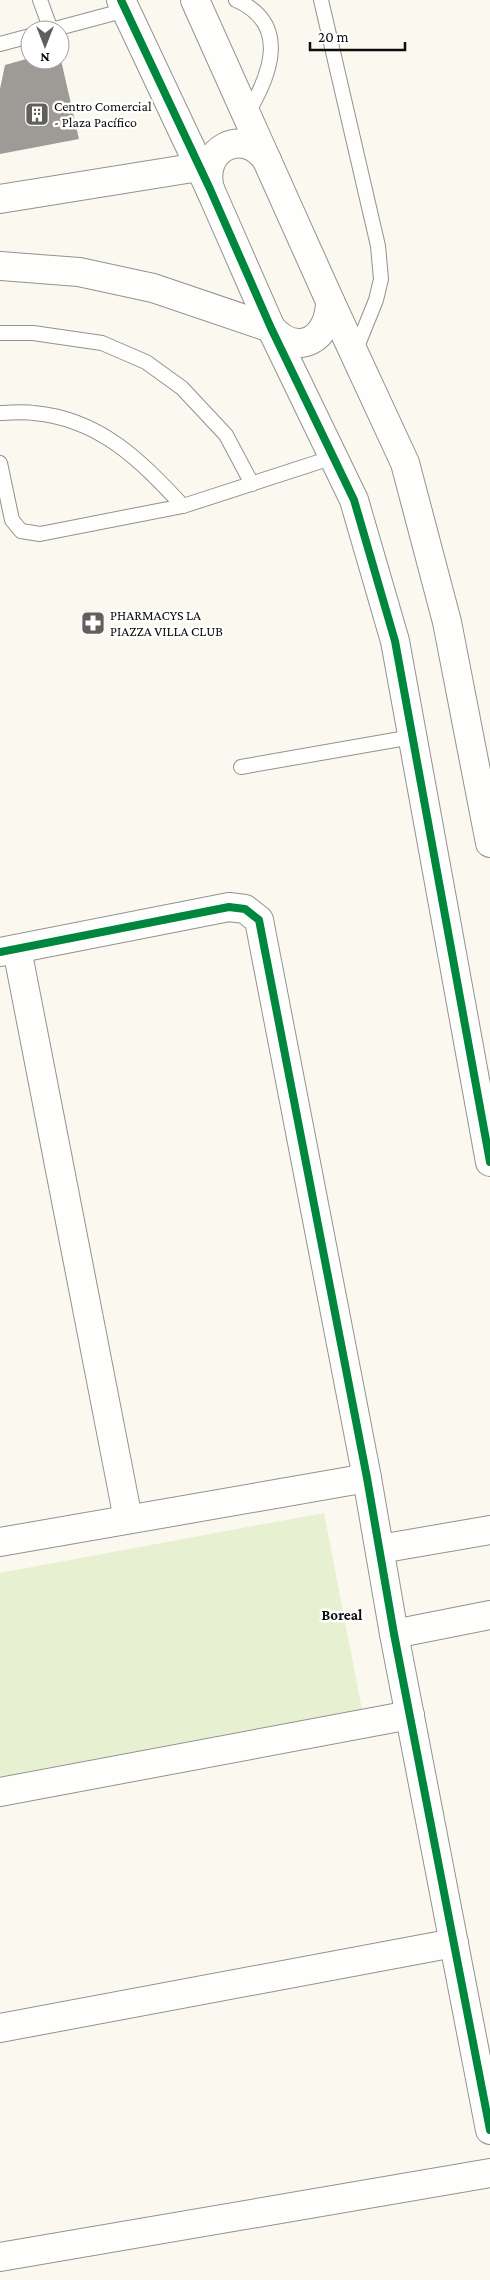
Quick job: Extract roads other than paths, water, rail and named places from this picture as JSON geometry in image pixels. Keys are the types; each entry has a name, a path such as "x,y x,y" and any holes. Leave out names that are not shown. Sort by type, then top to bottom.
{"street":[{"path":"195,0 330,301 405,462 447,622 490,843"},
{"path":"124,5 272,328 354,500 395,642 490,1162"},
{"path":"204,178 214,155 229,145 247,144 262,153 267,160"},
{"path":"0,199 204,178"},
{"path":"0,266 79,272 153,288 272,328 285,340 294,342 312,340 325,328 329,319 330,301"},
{"path":"128,1519 9,950 229,907 245,909 259,920 490,2130"},
{"path":"0,1542 367,1478"},
{"path":"380,1549 490,1530"},
{"path":"394,1634 490,1615"},
{"path":"0,1792 410,1714"},
{"path":"0,2028 454,1944"},
{"path":"0,2257 490,2173"}],"lane":[{"path":"40,0 47,20"},
{"path":"236,0 255,13 269,33 272,43 272,57 260,92 247,114"},
{"path":"321,0 378,246 381,279 376,300 355,352"},
{"path":"70,23 124,5"},
{"path":"0,44 20,39"},
{"path":"0,333 33,333 102,342 146,362 182,388 226,435 252,484"},
{"path":"0,412 35,412 75,421 112,438 149,470 182,506"},
{"path":"0,463 12,520 21,531 40,534 182,506 334,457"},
{"path":"241,767 412,737"}],"place":[{"name":"Centro Comercial - Plaza Pacífico","path":"37,114"},
{"name":"PHARMACYS LA PIAZZA VILLA CLUB","path":"93,623"}],"district":[{"name":"Boreal","path":"342,1615"}]}
